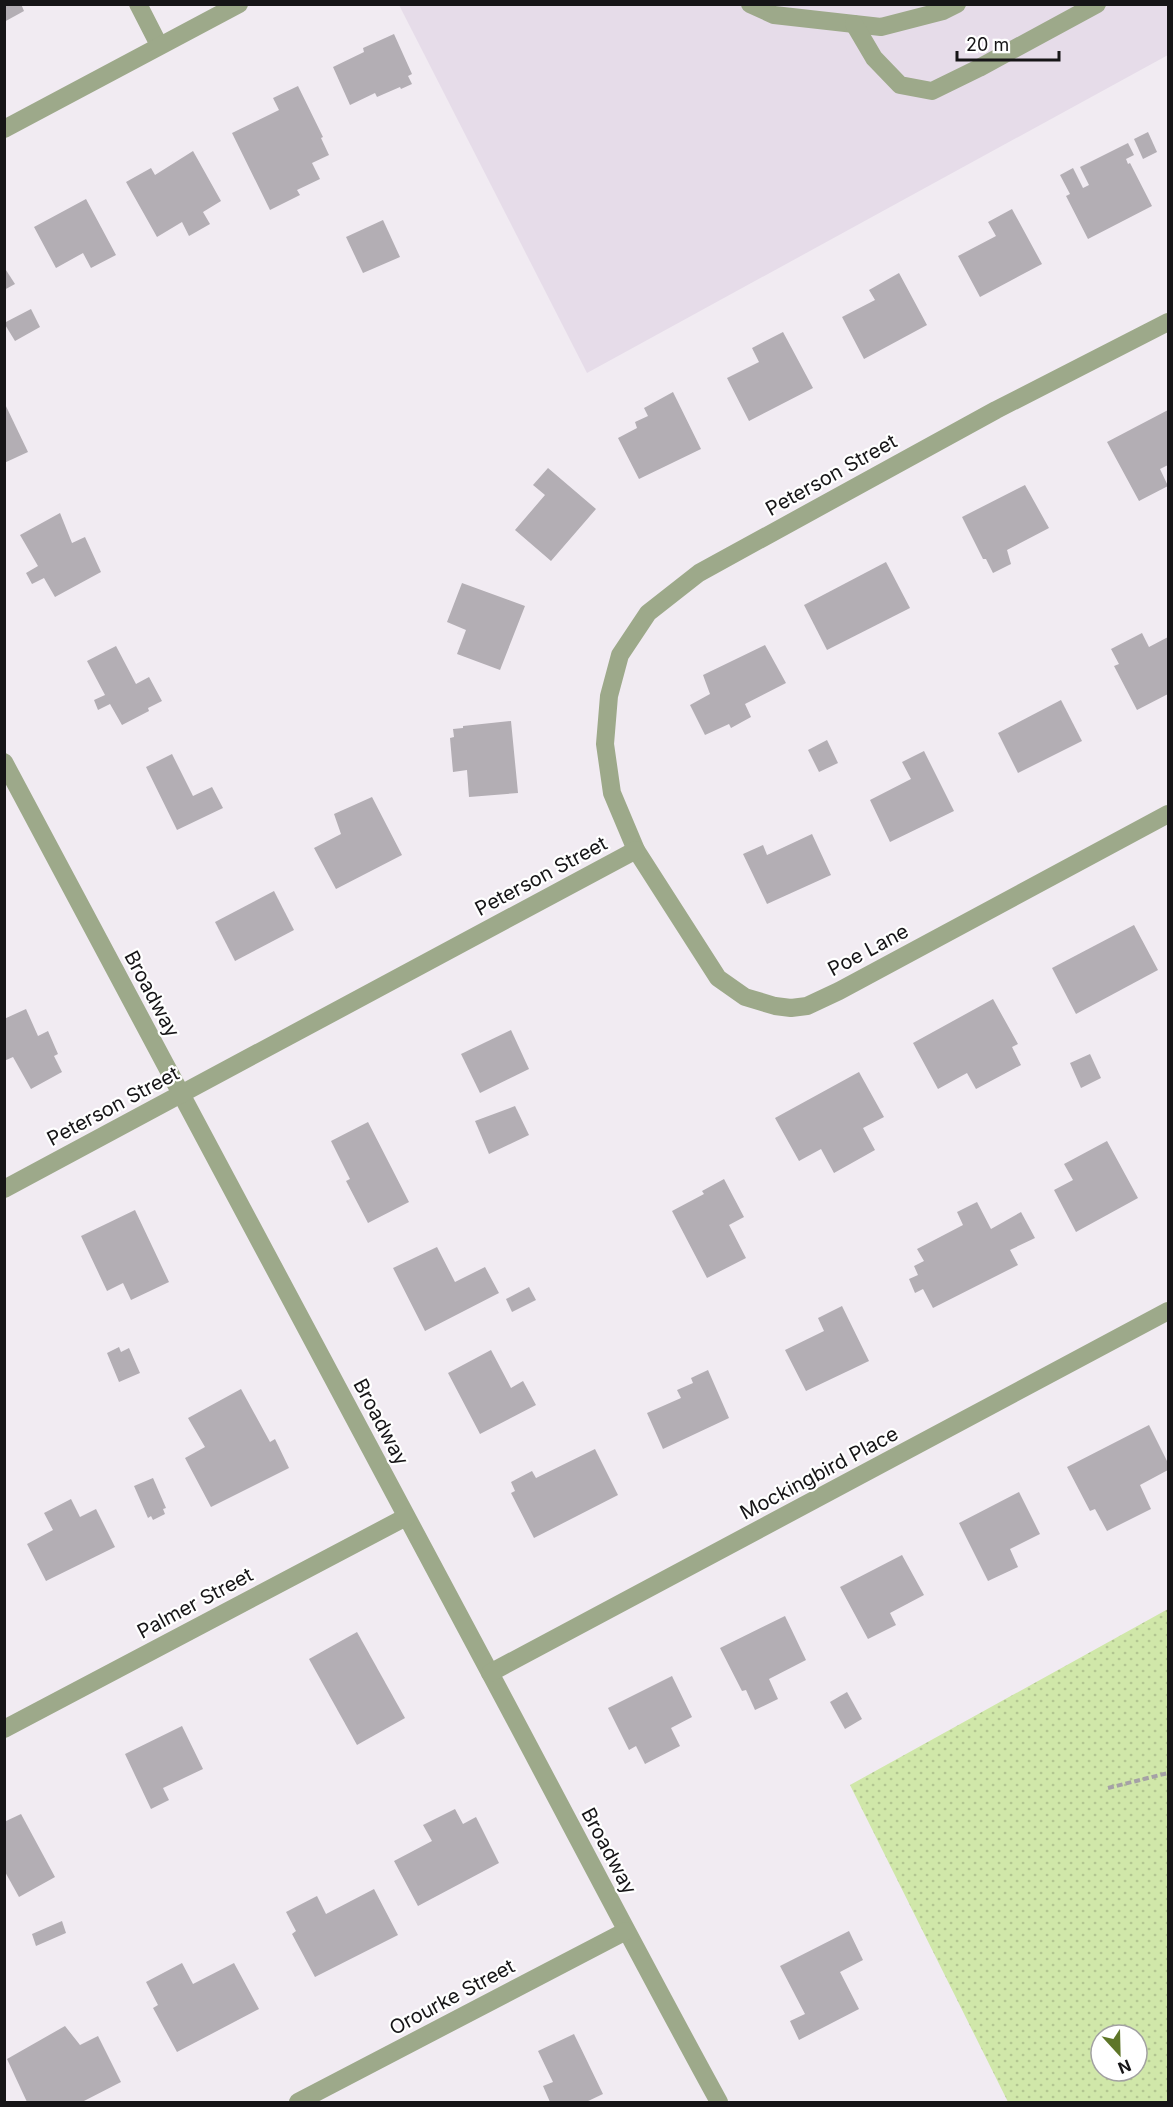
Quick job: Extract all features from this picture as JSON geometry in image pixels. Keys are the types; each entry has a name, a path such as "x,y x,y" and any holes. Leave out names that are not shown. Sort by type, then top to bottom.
{"street":[{"path":"138,4 159,45"},
{"path":"4,129 238,4"},
{"path":"750,4 774,15 881,27 943,11 957,4"},
{"path":"854,24 874,58 900,85 932,91 1097,4"},
{"name":"Peterson Street","path":"4,1189 636,850 612,792 605,744 609,696 620,655 648,613 709,568 996,410 1168,322"},
{"name":"Broadway","path":"4,762 180,1096 719,2103"},
{"name":"Poe Lane","path":"636,850 718,978 745,997 791,1008 807,1006 838,992 1168,814"},
{"name":"Mockingbird Place","path":"490,1673 1168,1311"},
{"name":"Palmer Street","path":"4,1729 406,1517"},
{"name":"Orourke Street","path":"298,2103 626,1931"}],"path":[{"path":"1108,1788 1168,1773"}],"shaded area":[{"path":"399,5 1168,5 1168,55 587,373"}],"green space":[{"path":"1168,1609 1168,2102 1008,2102 850,1785"}],"building":[{"path":"4,4 21,4 24,11 4,22"},
{"path":"394,34 412,74 408,76 412,84 377,97 375,93 350,105 333,67 364,52 363,48"},
{"path":"298,86 323,137 321,138 329,155 312,163 320,179 297,190 300,195 270,210 232,133 279,110 273,98"},
{"path":"1148,132 1157,152 1143,159 1134,139"},
{"path":"1128,143 1134,155 1126,159 1152,206 1088,239 1066,196 1070,194 1060,175 1073,168 1083,188 1089,185 1080,167"},
{"path":"193,151 221,201 203,212 210,224 189,236 182,222 157,237 126,182 151,168 155,175"},
{"path":"86,199 116,255 91,268 83,253 56,268 34,227"},
{"path":"1012,209 1042,264 980,297 958,256 996,236 988,222"},
{"path":"383,220 400,257 363,273 346,237"},
{"path":"4,267 15,284 4,290"},
{"path":"899,273 927,325 864,359 842,317 875,300 869,290"},
{"path":"31,309 40,327 15,341 4,323"},
{"path":"783,332 813,388 749,421 727,378 759,362 752,348"},
{"path":"673,392 701,449 639,479 618,438 637,428 635,422 648,416 644,408"},
{"path":"4,402 28,452 4,463"},
{"path":"1168,410 1168,465 1160,469 1168,486 1139,501 1107,442"},
{"path":"548,468 596,509 551,561 515,530 545,495 533,485"},
{"path":"1025,485 1049,528 1007,550 1011,564 993,573 986,559 983,559 962,517"},
{"path":"60,513 72,543 85,537 101,572 55,597 44,578 32,584 26,573 38,566 20,535"},
{"path":"886,562 910,608 827,650 804,605"},
{"path":"462,583 525,606 500,670 457,654 466,630 447,622"},
{"path":"1142,633 1149,647 1168,637 1168,694 1137,710 1114,666 1119,664 1111,649"},
{"path":"765,645 786,683 745,704 751,717 731,728 729,724 705,735 690,705 710,694 703,675"},
{"path":"116,646 136,684 149,677 162,701 148,708 149,711 122,725 110,704 98,710 94,700 105,695 87,661"},
{"path":"1061,700 1082,741 1018,773 998,733"},
{"path":"511,721 518,793 469,797 467,770 453,772 450,738 454,737 453,729"},
{"path":"827,740 838,763 819,772 808,750"},
{"path":"924,751 954,811 890,842 870,800 911,779 902,762"},
{"path":"172,754 193,796 212,787 223,808 177,830 146,767"},
{"path":"372,797 402,855 336,889 314,848 341,834 334,814"},
{"path":"812,834 831,875 767,904 743,854 763,845 767,855"},
{"path":"274,891 294,930 235,961 215,922"},
{"path":"1134,925 1158,970 1076,1014 1052,968"},
{"path":"993,999 1018,1044 1012,1047 1021,1065 976,1089 967,1073 938,1089 913,1043"},
{"path":"26,1009 38,1036 48,1031 58,1054 54,1056 62,1072 31,1089 13,1057 4,1061 4,1019"},
{"path":"511,1030 529,1069 480,1093 461,1054"},
{"path":"1090,1054 1101,1078 1081,1088 1070,1063"},
{"path":"859,1072 884,1117 863,1128 875,1150 834,1173 821,1149 799,1161 775,1118"},
{"path":"515,1106 529,1135 489,1154 475,1121"},
{"path":"368,1122 409,1202 368,1223 346,1181 350,1179 331,1141"},
{"path":"1107,1141 1138,1198 1076,1232 1054,1190 1073,1180 1064,1164"},
{"path":"724,1179 744,1217 729,1225 746,1258 707,1278 672,1211 704,1194 702,1191"},
{"path":"977,1202 991,1229 1021,1212 1035,1238 1010,1250 1018,1265 933,1308 923,1289 915,1293 909,1279 918,1275 914,1266 924,1261 917,1249 963,1225 957,1212"},
{"path":"135,1210 169,1282 131,1300 123,1283 107,1291 81,1236"},
{"path":"437,1247 455,1282 485,1267 499,1293 425,1331 393,1268"},
{"path":"529,1287 536,1300 512,1312 506,1299"},
{"path":"842,1306 869,1361 806,1391 785,1350 824,1331 818,1318"},
{"path":"119,1347 121,1352 129,1348 140,1373 119,1382 107,1353"},
{"path":"491,1350 511,1388 523,1381 536,1405 480,1434 448,1373"},
{"path":"708,1370 729,1418 663,1449 647,1413 681,1398 677,1390 693,1383 691,1378"},
{"path":"241,1389 270,1442 275,1439 289,1468 211,1507 185,1458 205,1447 188,1418"},
{"path":"1149,1425 1168,1463 1168,1470 1140,1485 1151,1509 1107,1531 1095,1509 1090,1511 1067,1467"},
{"path":"595,1449 618,1495 534,1538 511,1493 515,1491 511,1482 532,1471 536,1478"},
{"path":"153,1478 166,1508 163,1509 165,1514 153,1520 151,1516 148,1518 134,1486"},
{"path":"1019,1492 1040,1534 1010,1549 1018,1567 988,1581 959,1523"},
{"path":"71,1499 80,1517 96,1509 115,1547 46,1581 27,1544 53,1530 44,1513"},
{"path":"902,1555 924,1595 890,1613 896,1625 868,1639 840,1587"},
{"path":"785,1616 806,1660 769,1679 778,1699 755,1710 746,1690 742,1691 720,1648"},
{"path":"357,1632 405,1718 357,1745 309,1659"},
{"path":"672,1676 692,1717 671,1728 680,1746 645,1764 636,1746 629,1750 608,1708"},
{"path":"847,1692 862,1719 845,1729 830,1702"},
{"path":"182,1726 203,1769 163,1788 169,1800 151,1809 125,1754"},
{"path":"455,1809 463,1824 476,1817 499,1863 418,1906 394,1861 432,1841 423,1825"},
{"path":"21,1814 55,1877 19,1897 4,1870 4,1822"},
{"path":"374,1889 398,1935 315,1977 292,1934 296,1931 286,1912 317,1896 326,1914"},
{"path":"62,1921 66,1933 36,1946 32,1934"},
{"path":"849,1931 863,1960 840,1972 859,2009 799,2040 790,2021 805,2014 780,1966"},
{"path":"182,1963 193,1984 234,1963 259,2009 177,2052 153,2008 158,2005 146,1982"},
{"path":"65,2026 80,2045 98,2036 121,2082 82,2102 27,2102 7,2059"},
{"path":"574,2034 603,2094 586,2102 550,2102 543,2086 553,2082 538,2051"}]}
